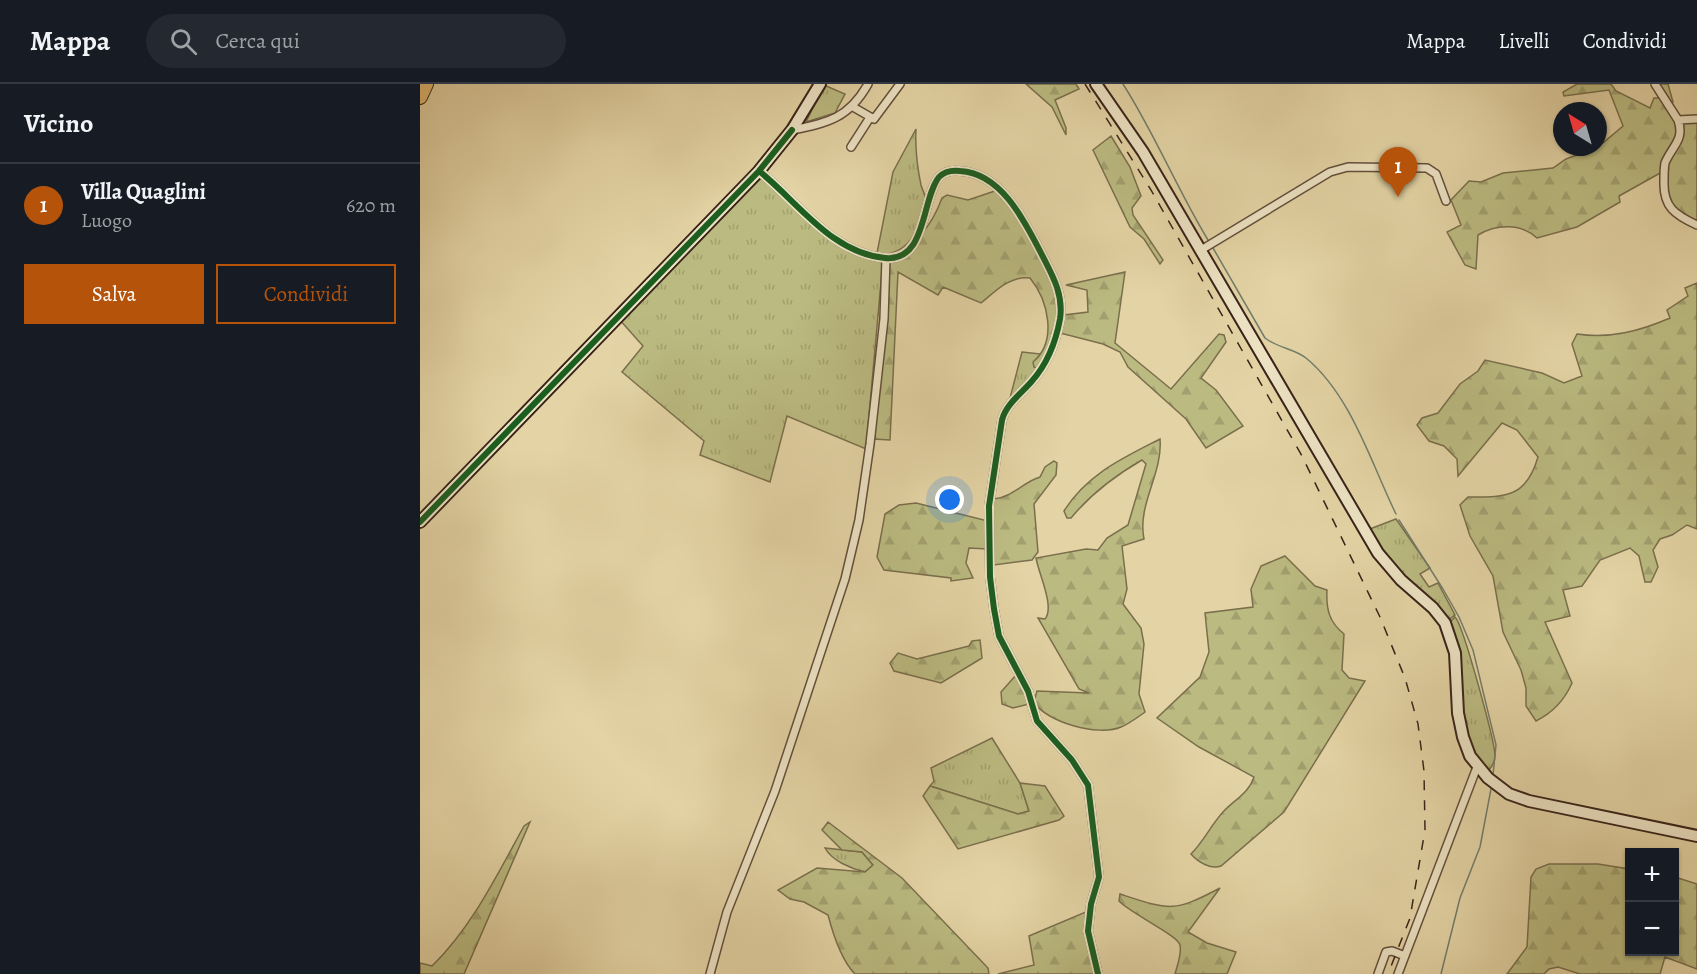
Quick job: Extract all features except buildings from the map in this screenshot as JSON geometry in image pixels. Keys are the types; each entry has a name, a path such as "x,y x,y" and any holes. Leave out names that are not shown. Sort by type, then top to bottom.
{"highway":[{"path":"420,98 426,84"}],"street":[{"path":"420,522 759,171 792,130 820,84"},
{"path":"792,130 817,125 854,107 868,84"},
{"path":"850,147 869,118 879,115 900,84"},
{"path":"1096,84 1139,145 1378,554 1445,623 1455,653 1460,726 1466,748 1478,766 1498,787 1526,800 1697,836"},
{"path":"1655,84 1678,120 1680,136 1677,146 1665,163 1664,196 1677,215 1697,225"},
{"path":"854,107 869,118"},
{"path":"1678,120 1697,119"},
{"path":"1201,250 1330,172 1348,167 1427,168 1436,174 1446,201"},
{"path":"759,171 817,225 847,244 886,258 902,254 916,240 939,178 948,171 967,171 989,180 1002,191 1036,244 1059,293 1058,328 1047,358 1033,381 1005,411 1002,420 989,506 990,577 999,636 1028,691 1037,721 1072,760 1088,785 1099,877 1090,904 1089,931 1098,974"},
{"path":"710,974 727,912 778,781 845,579 859,520 870,444 884,319 886,258"},
{"path":"1398,974 1478,766"},
{"path":"1378,974 1386,952 1392,951 1405,956"}],"green space":[{"path":"1026,84 1076,84 1079,89 1055,100 1066,128 1066,135 1052,107"},
{"path":"1577,84 1611,84 1616,91 1650,108 1654,98 1661,98 1651,84 1668,84 1673,102 1667,104 1678,120 1697,119 1697,225 1671,209 1662,172 1619,196 1620,202 1577,227 1537,238 1531,233 1516,228 1500,227 1485,231 1478,235 1476,269 1465,265 1447,232 1461,225 1451,200 1469,181 1481,182 1503,173 1553,168 1574,156 1607,156 1607,139 1623,126 1609,90 1564,96 1563,92"},
{"path":"824,85 845,94 835,113 806,122"},
{"path":"916,129 917,164 925,195 922,218 912,238 905,246 887,254 877,253 893,172"},
{"path":"1111,136 1130,167 1141,196 1132,208 1133,215 1163,260 1160,264 1144,239 1130,227 1093,150"},
{"path":"761,176 768,180 811,225 837,241 883,260 866,449 787,416 770,482 700,455 704,441 622,372 643,346 619,319"},
{"path":"998,190 1039,251 1054,286 1058,303 1058,318 1045,357 1038,369 1034,367 1033,362 1046,343 1048,320 1042,297 1030,278 1009,282 981,303 943,287 938,295 898,272 890,440 873,439 888,260 921,234 932,219 942,198 947,195 968,200"},
{"path":"1125,272 1115,343 1171,389 1219,334 1224,335 1226,342 1201,378 1216,390 1243,426 1206,448 1186,419 1128,367 1120,352 1103,344 1060,333 1064,315 1088,312 1087,290 1066,285"},
{"path":"1697,283 1697,529 1687,525 1672,535 1660,539 1653,550 1658,567 1651,582 1645,582 1639,556 1630,548 1600,560 1582,586 1563,590 1570,616 1545,622 1572,683 1566,695 1557,705 1536,721 1526,706 1526,688 1521,670 1503,632 1493,576 1470,536 1460,505 1468,497 1493,497 1521,488 1527,481 1538,457 1517,430 1502,423 1458,476 1457,459 1444,446 1429,441 1417,425 1422,418 1438,413 1460,384 1478,371 1485,360 1542,373 1564,383 1582,376 1572,344 1577,334 1625,333 1670,318 1667,310 1688,296 1685,288"},
{"path":"1022,352 1041,354 1037,359 1038,369 1009,402"},
{"path":"1160,439 1158,464 1144,514 1144,539 1122,546 1127,589 1123,604 1141,628 1144,644 1139,694 1145,712 1127,724 1111,730 1073,726 1049,716 1034,702 1037,691 1089,693 1079,689 1038,618 1045,619 1048,607 1036,558 1086,549 1098,550 1107,538 1128,525 1146,464 1142,460 1104,486 1071,518 1067,518 1064,511 1084,487 1107,468"},
{"path":"1054,461 1057,463 1056,475 1034,504 1038,552 1032,560 994,565 991,506 994,499 1001,498 1040,477 1045,467"},
{"path":"916,503 988,521 987,549 969,548 966,563 973,578 951,581 951,578 884,570 877,557 885,514 899,505"},
{"path":"1396,519 1430,568 1420,574 1429,587 1438,583 1455,615 1447,621 1396,566 1370,529"},
{"path":"1285,556 1315,586 1327,590 1329,615 1344,634 1342,670 1349,678 1365,681 1284,812 1221,866 1209,866 1191,854 1223,812 1249,788 1254,777 1199,747 1157,718 1200,677 1209,652 1205,613 1253,607 1251,589 1261,566"},
{"path":"1455,617 1471,660 1493,745 1495,760 1488,771 1475,754 1467,738 1449,623"},
{"path":"980,640 982,658 941,683 894,671 890,663 898,653 917,659 969,646 972,641"},
{"path":"1017,674 1029,704 1013,708 1002,704 1001,692"},
{"path":"992,738 1020,783 1029,811 1018,814 930,786 934,781 931,768"},
{"path":"1020,783 1045,786 1064,816 1059,820 958,849 923,796 930,786 1018,814 1029,811"},
{"path":"530,822 464,974 420,974 420,963 432,966 459,935 494,882 524,826"},
{"path":"828,822 902,878 988,968 989,974 855,974 842,954 828,915 804,902 790,899 778,890 817,868 865,872 873,865 862,852 842,850 822,830"},
{"path":"825,848 862,852 873,865 865,872 854,869 837,861"},
{"path":"1549,864 1598,864 1625,868 1625,956 1679,956 1679,878 1697,884 1697,969 1665,957 1660,974 1580,974 1558,967 1549,969 1544,974 1507,974 1527,947 1531,877 1536,869"},
{"path":"1220,888 1188,932 1207,943 1236,952 1227,974 1175,974 1180,952 1178,941 1119,901 1120,894 1161,906 1181,905"},
{"path":"1088,911 1096,974 998,974 1034,965 1029,936"}],"waterway":[{"path":"1123,84 1208,240"},
{"path":"1213,248 1265,338 1306,358 1336,391 1348,410 1396,514"},
{"path":"1399,520 1459,617 1473,650 1496,745 1493,775"},
{"path":"1441,974 1460,898 1480,847 1491,789"}],"railway":[{"path":"1085,84 1151,190 1302,456 1380,617 1405,678 1418,724 1424,771 1425,830 1410,918 1388,974"}],"cycle path":[{"path":"420,522 759,171 792,130"},
{"path":"759,171 832,236 848,247 885,258 899,257 909,250 916,240 933,187 939,177 951,171 974,174 987,180 1009,199 1026,225 1052,275 1061,310 1053,344 1037,374 1011,404 1002,420 989,506 990,577 999,636 1028,691 1037,721 1072,760 1088,785 1099,877 1091,904 1088,931 1098,974"}],"place":[{"name":"Villa Quaglini","path":"1398,197"}]}
